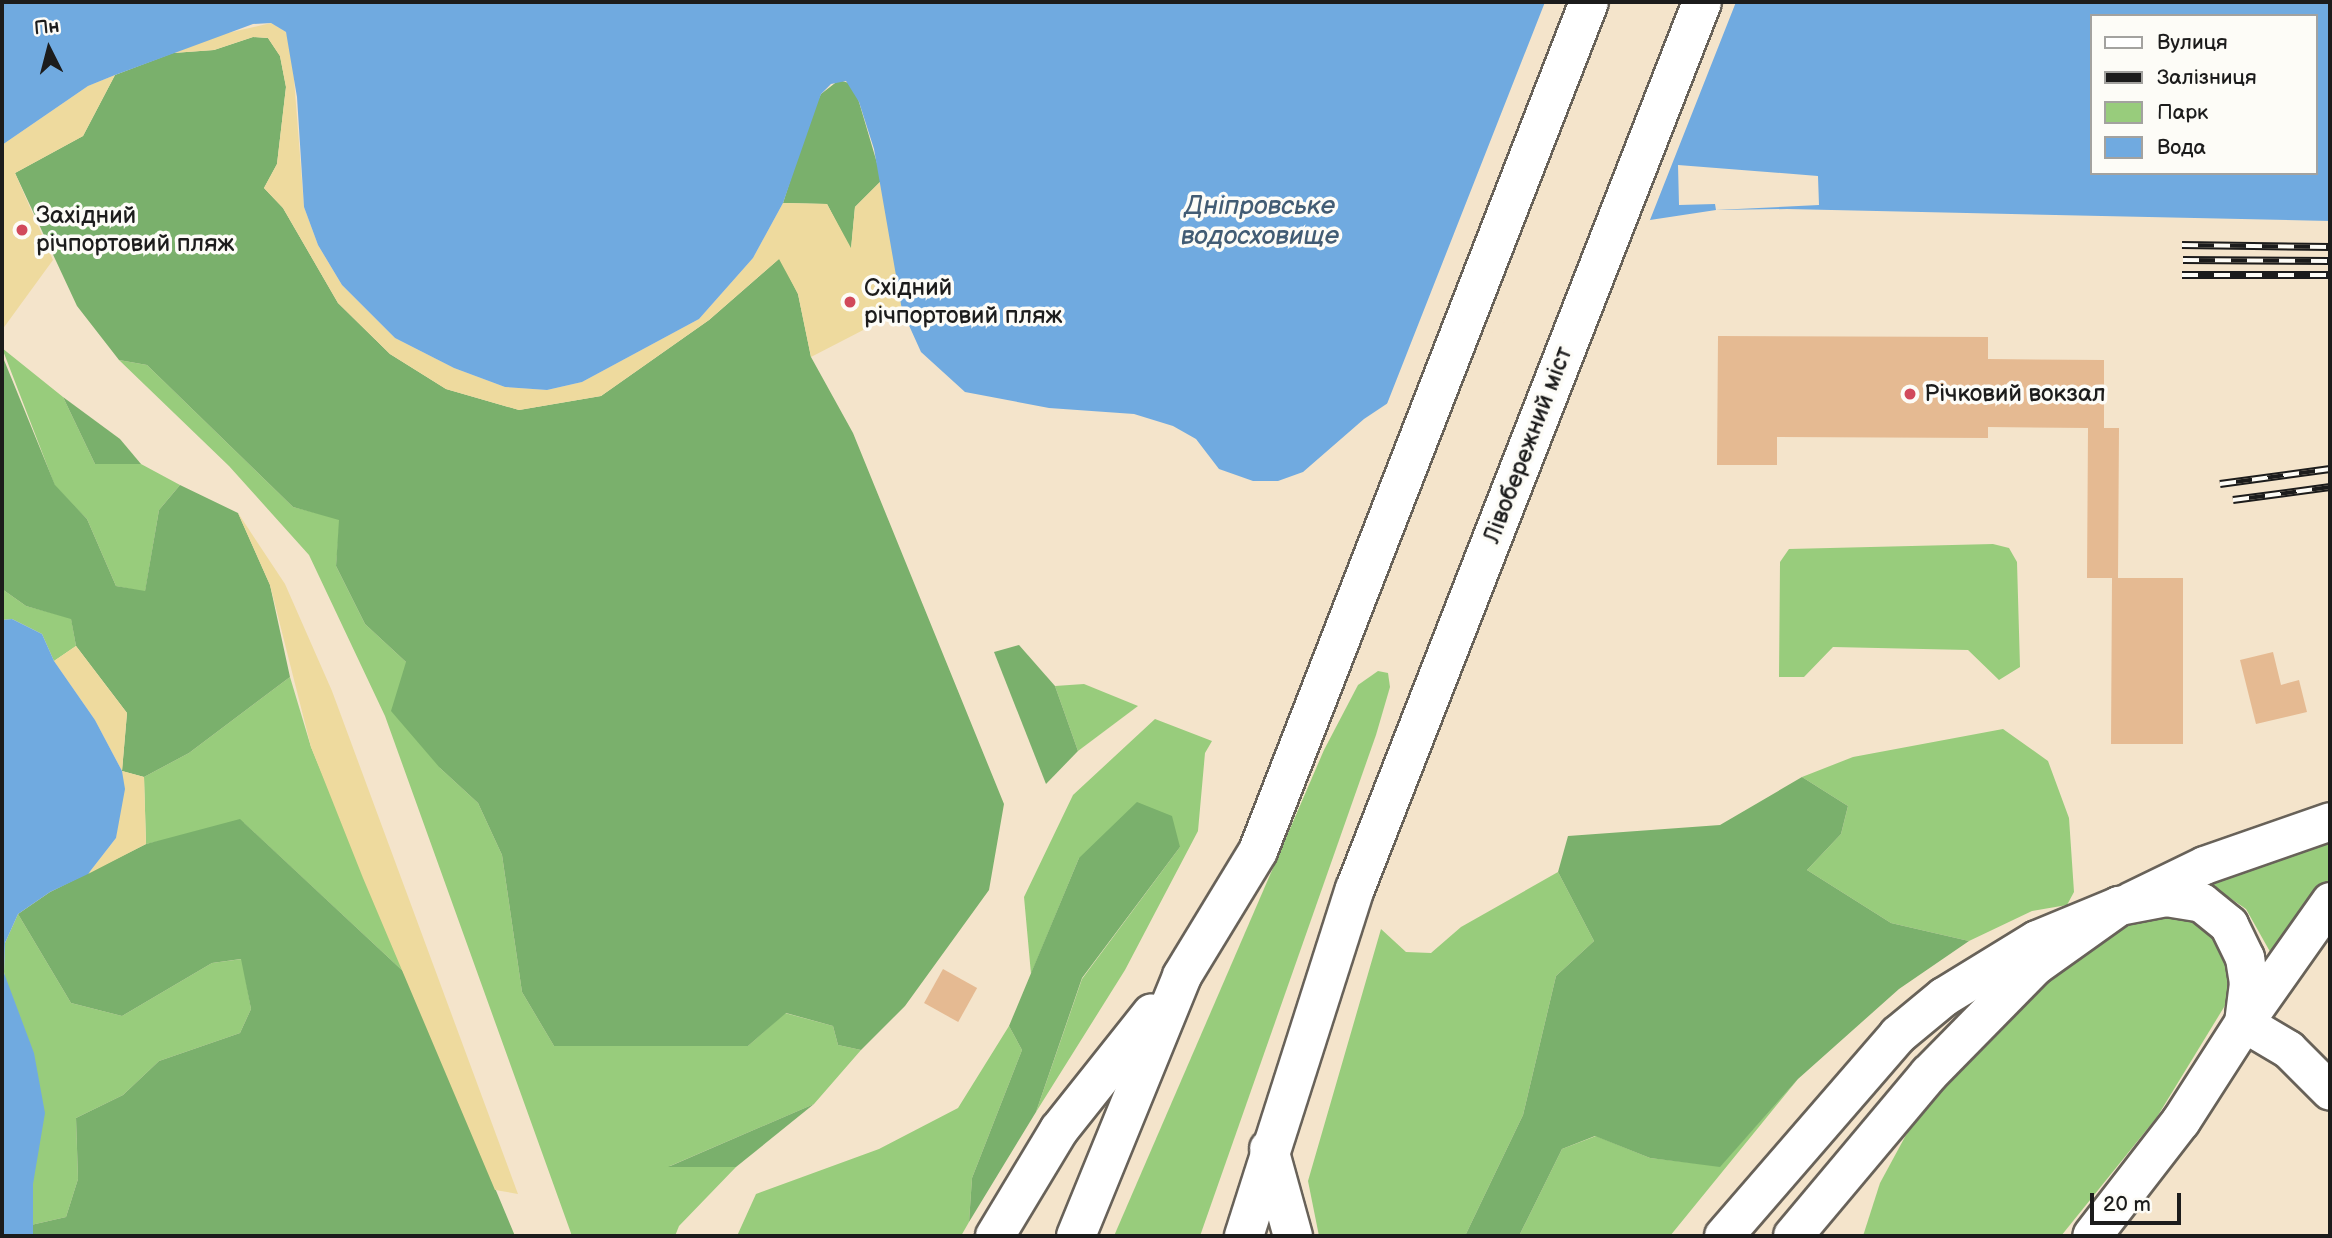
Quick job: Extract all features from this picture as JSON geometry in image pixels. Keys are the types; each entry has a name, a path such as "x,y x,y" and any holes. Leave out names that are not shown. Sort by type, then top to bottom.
{"main road":[{"path":"995,1236 1059,1130 1182,976 1258,851 1589,2"},
{"name":"Лівобережний міст","path":"1244,1236 1269,1149 1355,889 1702,2"},
{"path":"1724,1236 1898,1035 1944,997 2036,940 2119,906 2166,897 2202,903 2229,925 2245,958 2249,983 2244,1023 2181,1121 2092,1236"},
{"path":"1793,1236 1832,1195 1982,1016 2035,966 2119,906"},
{"path":"1076,1236 1182,976"},
{"path":"1269,1149 1293,1236"},
{"path":"1826,1236 1832,1195"}],"street":[{"path":"2119,906 2204,865 2330,821"},
{"path":"2330,901 2244,1023 2288,1049 2330,1091"}],"green space":[{"path":"253,37 268,38 280,56 286,87 277,164 264,188 283,208 338,303 390,354 446,389 519,410 601,396 709,320 780,258 798,294 811,357 853,433 1004,804 989,890 905,1006 861,1050 838,1045 833,1026 786,1013 748,1046 554,1046 522,992 502,855 478,803 440,768 391,711 406,662 365,624 336,566 339,520 293,507 147,365 119,360 77,306 15,173 83,136 115,75 173,53 214,50"},
{"path":"839,80 852,84 882,180 855,207 851,250 827,204 783,203 812,112 821,94"},
{"path":"2,348 63,397 95,464 141,464 180,485 159,510 145,592 116,586 87,519 55,486"},
{"path":"2,355 55,485 87,519 116,586 145,591 159,510 180,485 238,513 270,585 290,677 189,753 144,777 122,771 127,713 76,646 71,619 26,606 2,589"},
{"path":"119,360 147,365 293,507 340,519 336,566 365,624 406,662 440,768 478,803 502,855 522,992 554,1046 748,1046 785,1013 833,1026 838,1045 861,1050 814,1104 670,1166 736,1167 679,1226 675,1236 572,1236 385,716 309,555 229,466"},
{"path":"63,397 120,439 141,464 95,464"},
{"path":"1993,544 2009,548 2017,562 2020,667 1999,680 1968,650 1833,647 1804,677 1779,677 1780,562 1789,549"},
{"path":"2,589 26,606 71,618 76,646 54,661 42,634 12,619 2,620"},
{"path":"1019,645 1055,686 1078,751 1046,784 994,652"},
{"path":"1378,671 1388,673 1390,687 1376,735 1200,1236 1114,1236 1324,750 1358,685"},
{"path":"290,677 311,747 405,973 244,823 146,844 144,777 189,753"},
{"path":"1084,684 1138,706 1078,751 1055,686"},
{"path":"1155,719 1212,741 1205,753 1198,831 1125,970 1036,1112 1082,979 1180,847 1079,858 1031,974 1024,897 1073,795"},
{"path":"2003,729 2048,761 2069,818 2074,892 2067,905 2032,911 1969,941 1891,923 1807,870 1841,834 1848,806 1802,777 1853,757"},
{"path":"1802,777 1848,806 1841,834 1807,870 1891,923 1969,941 1899,989 1798,1079 1720,1167 1650,1158 1595,1136 1562,1149 1519,1236 1465,1236 1523,1115 1556,976 1594,941 1558,872 1568,836 1720,825"},
{"path":"1137,802 1172,816 1180,847 1082,978 1036,1112 969,1222 972,1178 1022,1050 1009,1026 1079,858"},
{"path":"240,819 405,973 515,1236 33,1236 31,1225 66,1217 78,1179 76,1118 123,1095 159,1061 240,1033 251,1009 241,959 212,963 122,1016 71,1003 18,914 50,892 146,844"},
{"path":"2330,835 2330,878 2273,957 2246,909 2205,881"},
{"path":"1558,872 1594,941 1556,976 1523,1115 1465,1236 1319,1236 1308,1181 1381,929 1406,952 1431,953 1461,927"},
{"path":"18,914 71,1003 122,1016 212,963 242,959 251,1009 240,1033 159,1061 123,1095 76,1118 78,1179 66,1217 31,1225 33,1184 4,972 5,943"},
{"path":"2155,915 2183,917 2206,928 2224,956 2232,994 2157,1117 2061,1236 1863,1236 1880,1183 1906,1135 1941,1088 2041,987 2127,926"},
{"path":"1009,1026 1022,1050 972,1178 969,1222 961,1236 737,1236 756,1194 879,1149 958,1108"},
{"path":"1798,1079 1670,1236 1519,1236 1562,1149 1596,1136 1650,1158 1720,1166"},
{"path":"814,1104 736,1167 668,1167"}],"sand":[{"name":"Східний річпортовий пляж","path":"271,23 286,32 292,53 304,207 318,245 342,285 395,338 454,368 505,387 547,390 582,382 699,319 753,258 783,203 827,204 851,248 855,207 882,180 902,310 811,357 798,294 779,259 709,320 601,396 519,410 446,389 390,354 338,303 283,208 264,188 277,164 286,87 280,56 268,38 253,37 214,50 173,53 214,36"},
{"name":"Західний річпортовий пляж","path":"115,75 83,136 15,173 53,260 2,330 2,145 88,86"},
{"path":"238,513 285,584 332,691 518,1194 495,1190 363,878 311,747 270,585"},
{"path":"76,646 127,713 122,771 95,720 54,661"},
{"path":"122,771 144,777 146,844 88,874 116,838"}],"water":[{"name":"Дніпровське водосховище","path":"2,2 2330,2 2330,221 1787,209 1716,210 1650,220 1596,245 1439,369 1364,419 1303,472 1278,481 1253,481 1219,469 1196,439 1173,426 1134,414 1049,408 965,392 921,352 902,310 874,149 859,102 846,81 831,84 821,94 783,203 753,258 699,319 582,382 547,390 505,387 454,368 395,338 342,285 318,245 304,207 297,97 286,32 271,23 253,24 88,86 2,145"},
{"path":"12,619 42,634 54,661 95,720 122,771 125,789 116,838 88,874 50,892 18,914 5,943 4,973 34,1053 45,1113 33,1184 33,1236 2,1236 2,620"}],"pier":[{"path":"1545,2 1736,2 1648,225 1598,248 1442,372 1385,409"},
{"path":"1678,165 1818,176 1819,205 1716,210 1715,204 1679,205"}],"building":[{"name":"Річковий вокзал","path":"1718,336 1988,337 1988,359 2104,360 2104,428 2119,428 2118,578 2183,578 2183,744 2111,744 2112,578 2087,578 2088,428 1988,427 1988,438 1777,437 1777,465 1717,465"},
{"path":"2273,652 2281,685 2299,680 2307,712 2256,724 2240,660"},
{"path":"943,969 977,988 958,1022 924,1003"}],"railway":[{"path":"2182,245 2330,247"},
{"path":"2183,260 2330,261"},
{"path":"2182,275 2330,275"},
{"path":"2220,484 2330,469"},
{"path":"2233,500 2330,487"}],"place":[{"name":"Західний річпортовий пляж","path":"22,230"},
{"name":"Східний річпортовий пляж","path":"850,302"},
{"name":"Річковий вокзал","path":"1910,394"}]}
